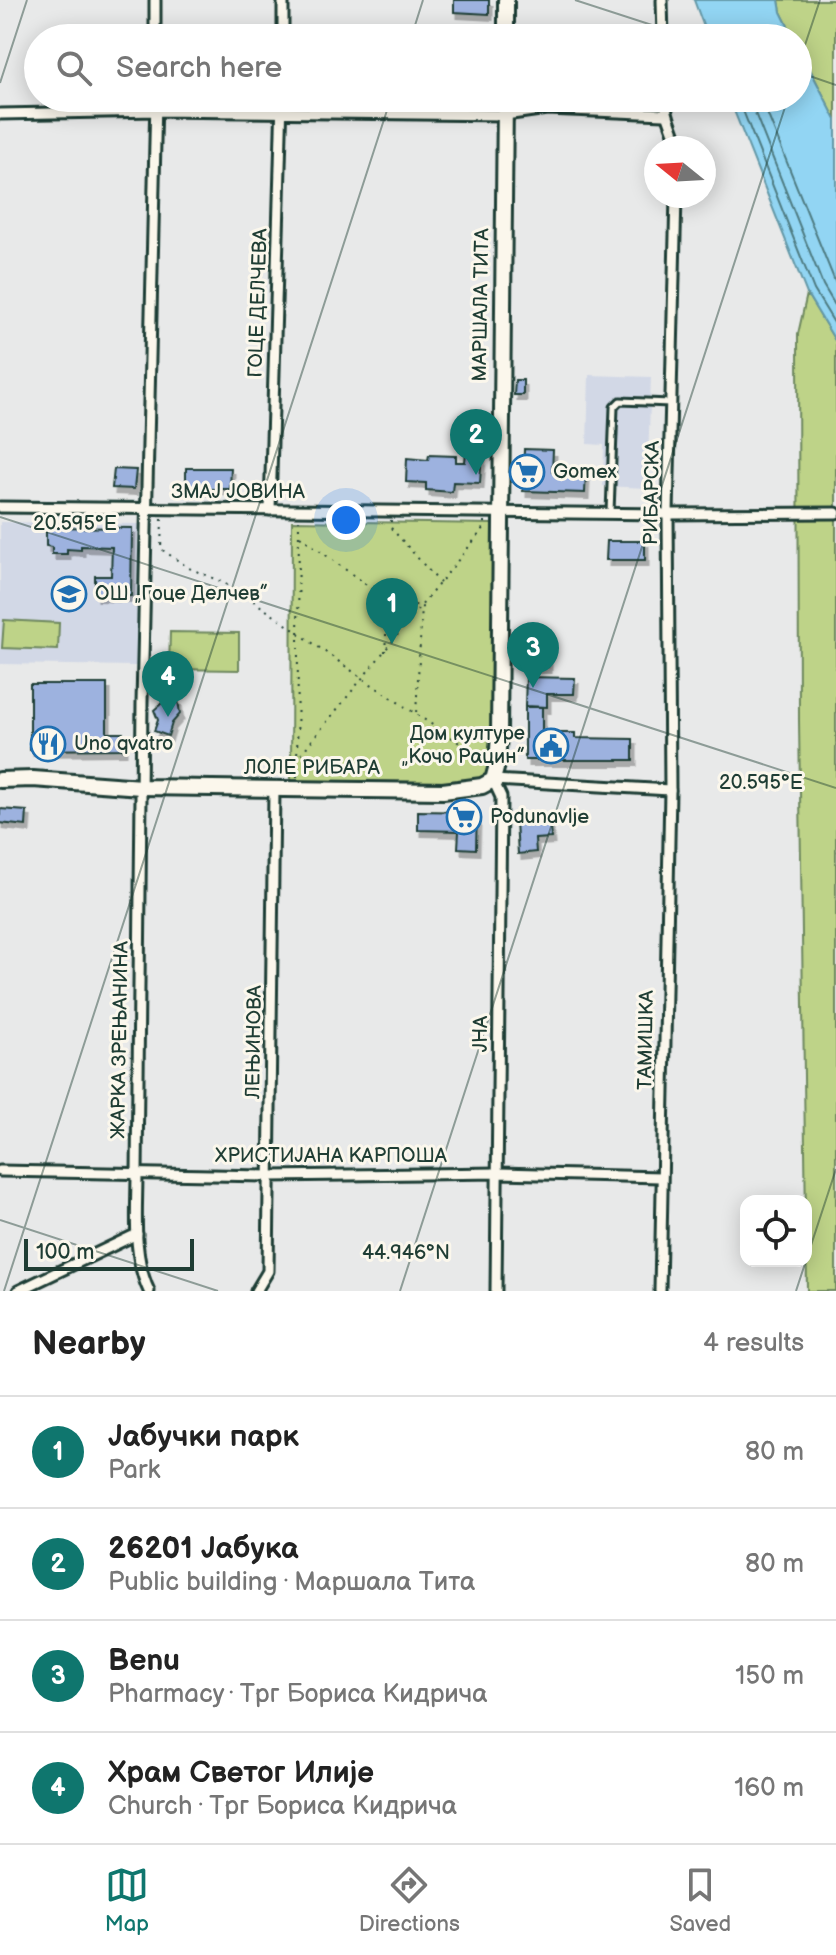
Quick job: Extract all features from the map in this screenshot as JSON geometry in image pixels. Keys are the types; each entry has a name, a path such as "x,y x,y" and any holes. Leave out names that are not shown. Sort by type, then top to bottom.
{"main road":[{"path":"506,0 506,24"},
{"name":"МАРШАЛА ТИТА","path":"495,772 502,512 500,375 505,115"},
{"name":"ЛОЛЕ РИБАРА","path":"0,780 33,779 141,787 443,791 482,786 495,772"}],"street":[{"path":"155,0 155,24"},
{"path":"283,0 283,24"},
{"path":"662,0 663,24"},
{"path":"0,114 105,112"},
{"name":"ЖАРКА ЗРЕЊАНИНА","path":"149,1291 141,1274 137,1234 137,1173 141,787 157,112"},
{"path":"282,112 505,115 526,112"},
{"name":"ГОЦЕ ДЕЛЧЕВА","path":"270,510 282,112"},
{"path":"618,112 665,114 675,136"},
{"name":"РИБАРСКА","path":"670,790 668,514 676,208"},
{"name":"ЗМАЈ ЈОВИНА","path":"0,507 836,513"},
{"name":"ЛОЛЕ РИБАРА","path":"495,772 670,790"},
{"name":"ЈНА","path":"495,772 501,797 496,1291"},
{"name":"ЛЕЊИНОВА","path":"256,1291 268,1271 274,790"},
{"name":"ТАМИШКА","path":"660,1291 670,790"},
{"name":"ХРИСТИЈАНА КАРПОША","path":"0,1171 270,1176 499,1173 661,1177"},
{"path":"18,1291 137,1234"}],"lane":[{"path":"610,513 614,407 620,401 671,403"}],"path":[{"path":"163,510 161,549 189,568 222,582 252,600 482,759 495,772"},
{"path":"298,790 299,510"},
{"path":"391,511 391,528 441,584"},
{"path":"296,760 485,527 485,512"},
{"path":"299,536 388,601 422,606"},
{"path":"385,652 388,601"},
{"path":"416,714 422,606"}],"shaded area":[{"path":"589,375 651,377 647,488 603,486 604,445 587,444"},
{"name":"ОШ „Гоце Делчев”","path":"0,522 139,524 136,666 0,664"}],"green space":[{"path":"779,0 836,0 836,120 812,73 812,24 787,24"},
{"path":"807,294 836,342 836,1291 807,1291 807,1267 812,1267 812,1195 806,1195 799,720 798,334"},
{"path":"292,521 493,524 492,763 487,775 475,782 291,781"},
{"path":"4,620 59,623 58,650 2,648"},
{"path":"170,632 239,633 239,670 169,669"}],"water":[{"path":"694,0 779,0 787,24 703,24"},
{"path":"812,73 836,120 836,342 807,294 735,112 812,112"}],"building":[{"path":"454,0 489,0 489,14 454,12"},
{"path":"515,380 523,380 523,395 514,395"},
{"path":"524,449 553,450 552,472 586,473 585,493 523,491"},
{"path":"466,452 482,453 480,483 453,482 452,492 426,490 426,483 406,482 407,458 428,460 429,455 456,456 456,462 465,462"},
{"path":"186,468 231,468 230,489 186,489"},
{"path":"114,469 136,470 134,489 112,488"},
{"path":"46,527 132,528 131,596 95,595 95,576 111,576 112,547 81,546 81,550 67,549 67,554 52,554 52,547 46,546"},
{"path":"607,541 645,541 645,560 606,560"},
{"path":"528,633 548,633 548,667 528,667"},
{"path":"526,677 575,678 574,694 547,694 547,707 525,706"},
{"path":"30,684 107,684 107,733 123,733 123,749 30,750"},
{"path":"170,696 178,700 180,714 172,723 168,736 154,731 158,720 154,710"},
{"path":"525,707 542,707 542,733 575,733 575,738 633,739 633,760 525,760"},
{"path":"0,809 27,811 26,826 0,823"},
{"path":"418,811 477,812 476,849 458,848 459,831 418,830"},
{"path":"549,818 551,838 535,839 536,852 518,854 516,821"}],"place":[{"name":"Gomex","path":"527,472"},
{"name":"26201 Јабука","path":"476,475"},
{"name":"ОШ „Гоце Делчев”","path":"69,594"},
{"name":"Јабучки парк","path":"392,644"},
{"name":"Benu","path":"533,688"},
{"name":"Храм Светог Илије","path":"168,717"},
{"name":"Uno qvatro","path":"48,744"},
{"name":"Дом културе „Кочо Рацин”","path":"551,746"},
{"name":"Podunavlje","path":"464,817"}]}
